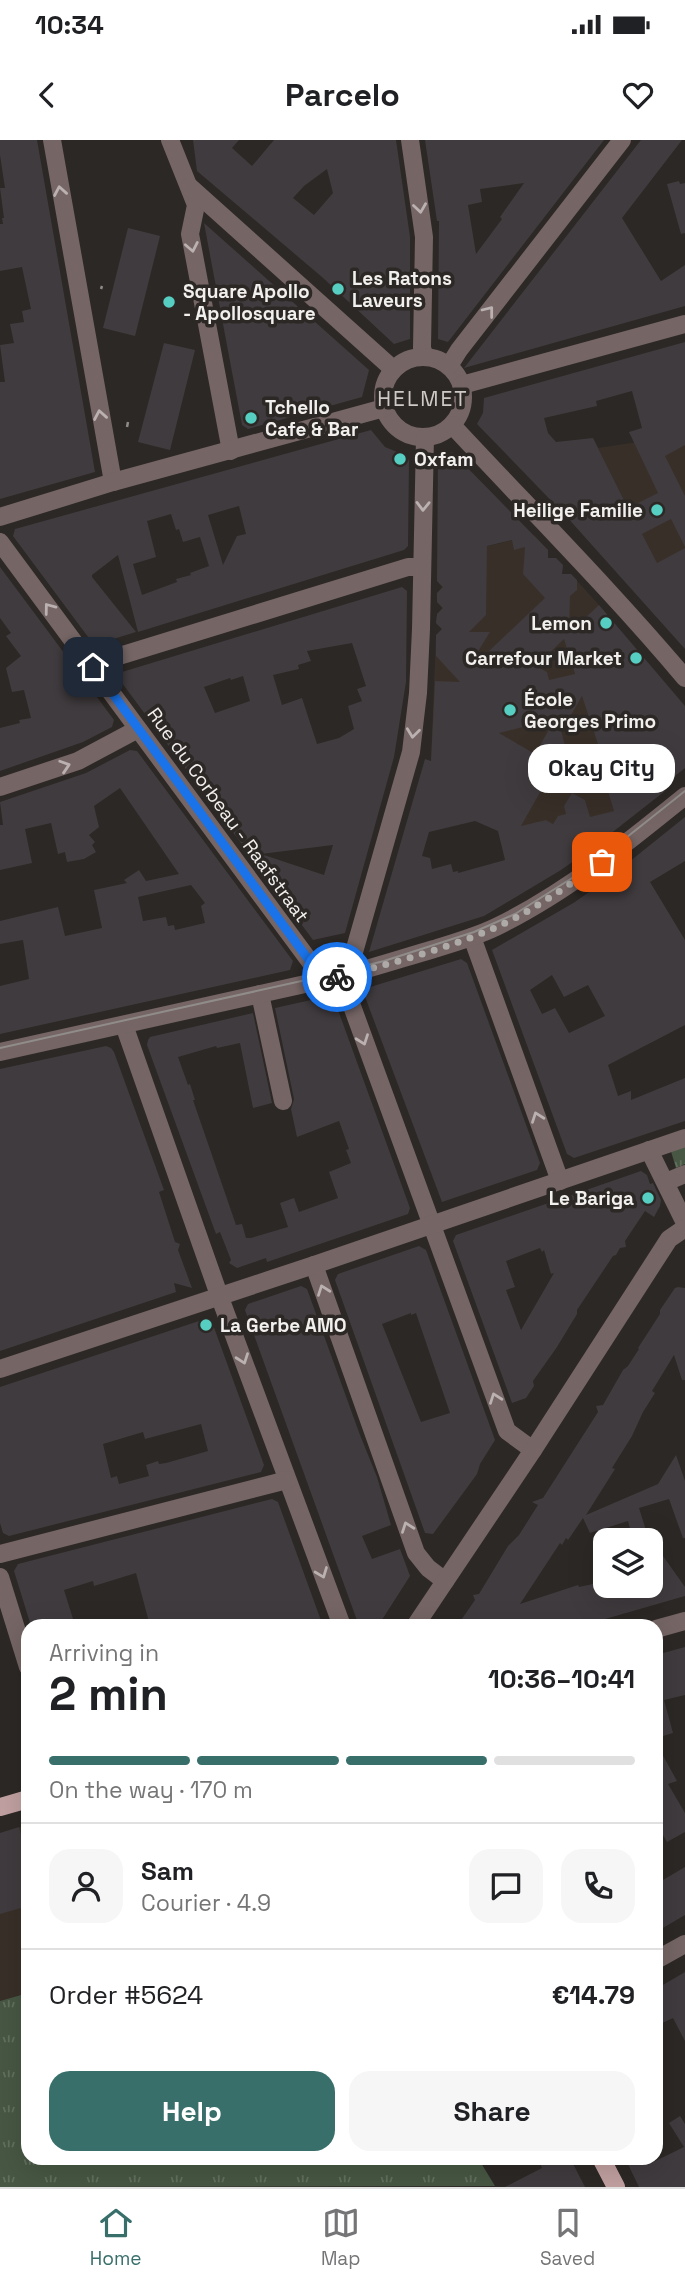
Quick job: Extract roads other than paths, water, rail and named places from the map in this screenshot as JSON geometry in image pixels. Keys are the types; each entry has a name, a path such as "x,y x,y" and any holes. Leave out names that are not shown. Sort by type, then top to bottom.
{"main road":[{"path":"0,1807 21,1801"},
{"path":"605,2165 616,2187"}],"street":[{"path":"51,140 113,482"},
{"path":"170,140 196,205 190,234 231,451"},
{"path":"410,140 424,237 422,348 425,356"},
{"path":"449,366 458,350 622,140"},
{"path":"186,182 393,369"},
{"path":"462,385 685,324"},
{"path":"425,356 438,359 449,366 462,385 463,400 460,414 452,425 435,436 425,438 411,436 399,430 384,408 383,387 393,369 402,362 425,356"},
{"path":"0,517 113,482 384,408"},
{"path":"452,425 573,551 685,678"},
{"path":"425,438 418,693 411,752 347,974 431,1224 507,1431 533,1450"},
{"name":"Rue du Corbeau - Raafstraat","path":"0,542 314,967 317,981"},
{"path":"93,667 103,661 408,567 421,567"},
{"path":"0,787 78,761 138,729"},
{"path":"0,1052 347,974 472,937 500,926 581,877 685,796"},
{"path":"472,937 560,1181"},
{"path":"260,994 284,1101"},
{"path":"124,1025 219,1295 339,1619"},
{"path":"0,1369 685,1138"},
{"path":"649,1150 685,1223"},
{"path":"666,1182 685,1174"},
{"path":"420,1619 669,1239 685,1228"},
{"path":"314,1265 416,1553 428,1568 445,1581"},
{"path":"0,1553 287,1480"},
{"path":"0,1577 21,1644"},
{"path":"663,1627 685,1621"},
{"path":"663,1956 685,1944"}],"tram line":[{"path":"0,1048 324,976 384,961 474,932 515,914 588,868 685,791"}],"place":[{"name":"Les Ratons Laveurs","path":"338,289"},
{"name":"Square Apollo - Apollosquare","path":"169,302"},
{"name":"Tchello Cafe & Bar","path":"251,418"},
{"name":"Oxfam","path":"400,459"},
{"name":"Heilige Familie","path":"657,510"},
{"name":"Lemon","path":"606,623"},
{"name":"Carrefour Market","path":"636,658"},
{"name":"École Georges Primo","path":"510,710"},
{"name":"Okay City","path":"602,862"},
{"name":"Le Bariga","path":"648,1198"},
{"name":"La Gerbe AMO","path":"206,1325"}],"district":[{"name":"HELMET","path":"423,398"}]}
